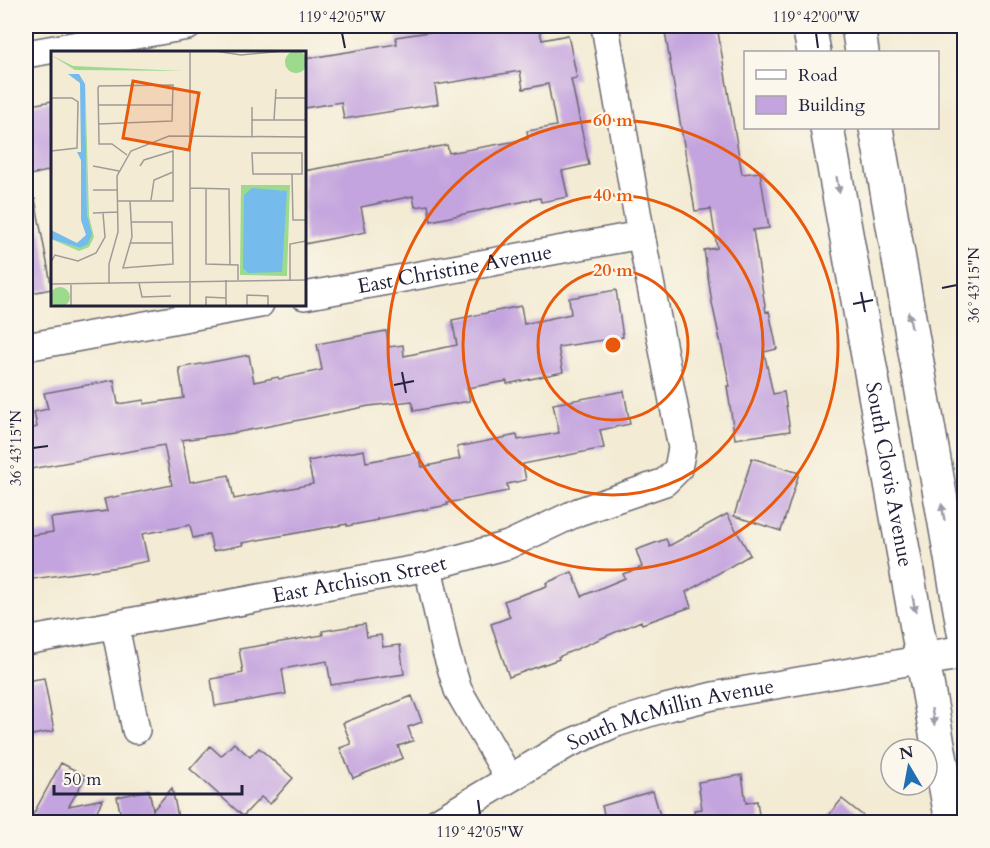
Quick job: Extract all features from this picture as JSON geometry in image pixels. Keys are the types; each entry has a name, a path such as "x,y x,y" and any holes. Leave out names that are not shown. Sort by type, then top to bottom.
{"main road":[{"path":"809,26 813,51"},
{"path":"858,26 862,51"},
{"name":"South Clovis Avenue","path":"827,129 952,822"},
{"path":"876,129 964,632"},
{"path":"924,659 964,652"}],"street":[{"path":"26,54 188,26"},
{"path":"605,26 641,235"},
{"name":"East Christine Avenue","path":"306,296 641,235"},
{"name":"East Atchison Street","path":"26,641 428,567 508,545 578,512 665,482 678,469 682,448 641,235"},
{"path":"26,347 249,306"},
{"path":"428,567 446,651 458,690 509,778"},
{"path":"115,626 136,730"},
{"name":"South McMillin Avenue","path":"437,822 566,745 616,723 712,696 924,659"}],"building":[{"path":"469,26 539,26 542,40 568,35 577,78 571,79 589,165 562,171 568,197 541,202 540,198 431,221 428,205 415,207 413,196 361,207 366,232 306,244 306,171 447,145 449,153 528,139 527,131 556,126 548,84 523,89 520,71 435,85 438,104 344,119 341,102 306,108 306,59 397,44 396,37"},
{"path":"664,26 717,26 742,174 760,172 769,228 753,230 766,312 769,311 777,349 764,352 773,394 784,392 790,431 735,439 727,386 730,386 712,303 704,250 717,248 711,209 695,211"},
{"path":"51,101 51,170 26,176 26,106"},
{"path":"35,199 51,289 26,294 26,200"},
{"path":"616,290 623,337 558,347 563,372 507,384 507,381 467,388 470,401 414,411 412,401 369,406 234,433 182,440 190,482 229,475 234,499 313,484 308,461 364,450 366,462 419,452 422,467 460,459 457,447 517,435 518,440 559,433 553,404 624,391 630,424 600,430 604,448 523,464 526,480 507,484 508,491 447,503 448,505 347,526 347,524 242,543 243,545 213,551 209,534 193,538 190,525 142,534 148,561 26,580 26,536 53,532 51,518 107,511 104,499 172,485 164,445 31,469 26,430 37,427 34,412 48,409 44,393 114,380 118,404 144,400 144,404 184,398 179,368 249,355 254,382 278,377 279,379 322,370 317,344 386,331 389,347 403,345 404,356 457,345 452,320 521,306 524,324 571,314 569,298"},
{"path":"752,458 799,473 781,531 734,516"},
{"path":"727,514 750,555 686,592 691,607 642,624 641,621 558,657 559,659 509,677 491,624 510,617 504,601 547,586 546,583 572,572 582,596 625,578 623,574 642,567 636,550 666,539 669,546"},
{"path":"365,624 367,637 381,635 383,647 400,645 404,674 331,685 327,661 282,669 286,694 215,706 211,679 243,673 239,649 323,635 322,631"},
{"path":"44,678 54,731 26,736 26,681"},
{"path":"412,696 422,722 408,727 413,741 398,746 403,758 353,778 340,748 351,744 343,723"},
{"path":"234,743 250,757 259,748 293,778 270,804 261,797 243,816 190,769 210,746 221,756"},
{"path":"61,763 86,776 69,806 103,799 91,822 29,822"},
{"path":"742,775 746,803 757,801 760,822 695,822 694,810 702,809 698,782"},
{"path":"172,788 179,822 122,822 117,797 149,790 153,810"},
{"path":"653,791 662,822 606,822 602,806"},
{"path":"842,799 871,822 823,822"}]}
